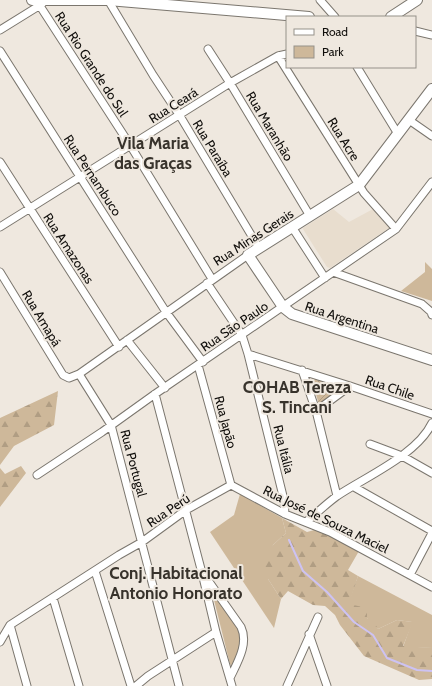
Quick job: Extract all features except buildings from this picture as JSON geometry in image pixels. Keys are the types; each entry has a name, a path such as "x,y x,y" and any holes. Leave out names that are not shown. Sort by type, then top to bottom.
{"street":[{"path":"0,30 40,2 67,0 108,0 297,16"},
{"name":"Rua Paraíba","path":"108,0 259,248"},
{"path":"320,0 334,16"},
{"path":"393,16 417,0"},
{"name":"Rua Rio Grande do Sul","path":"40,2 130,145 210,281"},
{"path":"416,31 432,35"},
{"name":"Rua Maranhão","path":"208,49 310,216"},
{"name":"Rua Pernambuco","path":"0,51 166,312"},
{"name":"Rua Ceará","path":"0,227 130,145 180,116 230,83 278,56 286,54"},
{"name":"Rua Acre","path":"278,56 364,193 396,229"},
{"path":"358,68 398,134"},
{"name":"Rua Minas Gerais","path":"79,374 248,255 359,185 432,89"},
{"path":"409,120 432,136"},
{"name":"Rua Amazonas","path":"0,162 119,347"},
{"name":"Rua São Paulo","path":"37,475 396,229 432,182"},
{"path":"292,227 325,278"},
{"name":"Rua Argentina","path":"248,255 283,307 292,314 432,360"},
{"name":"Rua Amapá","path":"0,272 63,375 69,378 79,374"},
{"path":"334,272 422,304 431,312 432,315"},
{"name":"Rua Itália","path":"210,281 242,335 284,500 285,514"},
{"name":"Rua Japão","path":"166,312 200,363 230,485"},
{"path":"128,340 165,388"},
{"name":"Rua Chile","path":"248,354 302,370 432,414"},
{"path":"302,370 316,411 337,496"},
{"name":"Rua Portugal","path":"79,374 111,425 179,686"},
{"path":"316,411 350,386"},
{"path":"155,394 186,510 216,632 232,686"},
{"path":"306,522 337,496 402,456 423,437 429,430 432,423"},
{"path":"370,444 402,456 432,473"},
{"name":"Rua José de Souza Maciel","path":"230,485 285,514 330,532 432,587"},
{"name":"Rua Perú","path":"10,625 95,570 142,542 186,510 230,485"},
{"path":"354,486 432,532 410,575"},
{"path":"95,570 131,686"},
{"path":"202,573 242,627 245,634 239,657 230,678"},
{"path":"53,598 79,686"},
{"path":"287,686 309,634 318,617"},
{"path":"0,642 10,625"},
{"path":"10,625 27,686"},
{"path":"136,686 172,660 216,632"},
{"path":"309,634 327,686"}],"shaded area":[{"path":"333,209 349,222 373,209 390,226 330,268 327,267 303,228"}],"green space":[{"path":"425,262 432,269 432,301 401,291 425,272"},
{"path":"313,378 344,385 319,405 312,380"},
{"path":"58,391 54,425 14,446 0,465 0,418"},
{"path":"21,466 26,473 0,507 0,468 5,474"},
{"path":"240,494 282,518 286,533 273,545 268,579 281,599 274,628 210,532 234,515"},
{"path":"282,518 307,532 318,529 359,551 348,570 358,576 349,604 367,608 367,618 374,622 378,629 397,620 413,622 403,646 432,648 432,679 419,680 364,656 340,625 335,615 325,606 313,605 288,591 281,599 268,579 264,566 273,545 286,533"},
{"path":"358,576 432,615 432,648 403,647 412,622 397,620 378,629 367,618 348,604"},
{"path":"216,596 218,596 243,637 232,666 230,664 214,600"}],"waterway":[{"path":"289,540 303,571 327,592 354,622 373,635 387,658 417,670 432,671"}],"district":[{"name":"Vila Maria das Graças","path":"153,153"},
{"name":"COHAB Tereza S. Tincani","path":"297,397"},
{"name":"Conj. Habitacional Antonio Honorato","path":"176,583"}]}
